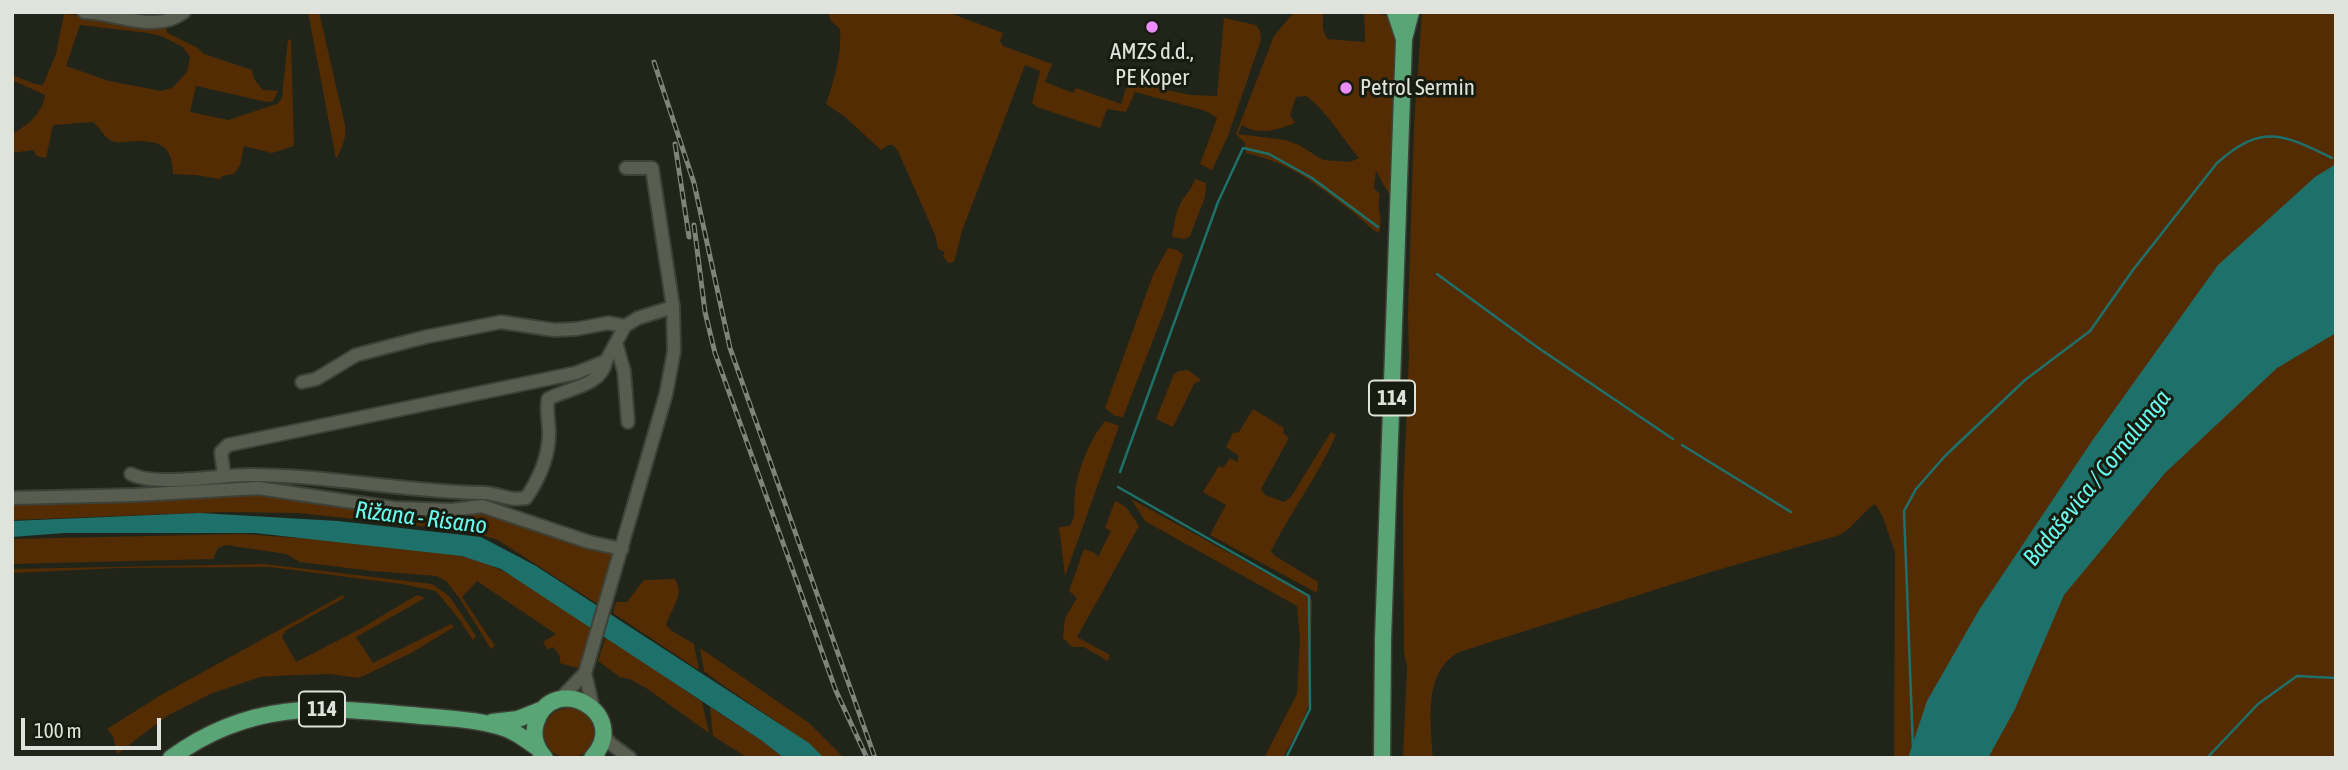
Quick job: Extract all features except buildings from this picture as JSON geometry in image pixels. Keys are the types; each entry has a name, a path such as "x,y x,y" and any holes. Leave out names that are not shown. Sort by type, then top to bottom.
{"main road":[{"name":"114","path":"1404,39 1397,12 1405,12"},
{"name":"114","path":"1382,758 1383,639 1404,39 1411,12"},
{"name":"114","path":"482,723 518,719 560,699"},
{"path":"560,699 581,700 593,708 599,717 603,735 600,747 592,758"},
{"name":"114","path":"171,758 215,731 252,717 291,710 327,708 482,723 514,732 541,753"},
{"name":"114","path":"541,753 534,728 543,709"}],"street":[{"path":"84,12 160,22 184,12"},
{"path":"560,699 586,671 666,394 674,351 673,307 652,168 626,168"},
{"path":"131,474 145,479 172,480 224,475 302,477 433,492 486,493 512,500 526,498 541,471 548,449 548,399 594,380 615,354 625,326 638,318 673,307"},
{"path":"302,382 316,379 356,355 501,321 554,330 608,323 625,326"},
{"path":"615,354 628,422"},
{"path":"224,475 221,452 228,445 576,373 615,354"},
{"path":"12,498 258,488 394,508 452,510 482,506 589,542 622,549"},
{"path":"586,671 593,708"},
{"path":"603,735 630,758"}],"shaded area":[{"path":"308,12 319,12 345,125 344,142 336,159"},
{"path":"828,12 947,12 1003,33 1000,41 1003,46 1052,64 1045,82 1073,93 1076,88 1121,104 1128,82 1191,95 1217,96 1224,18 1256,25 1261,40 1228,136 1212,170 1200,164 1217,118 1206,111 1135,92 1126,112 1107,109 1100,128 1032,103 1040,71 1025,65 962,231 954,262 948,263 943,256 945,252 938,249 936,237 898,151 893,145 881,150 844,116 826,104 840,48 840,29 831,21"},
{"path":"1294,12 1323,12 1323,29 1327,39 1365,42 1364,12 1397,20 1394,203 1376,171 1374,188 1380,194 1379,233 1304,177 1278,163 1246,153 1245,143 1236,134 1274,36","holes":["1306,96 1359,158 1350,162 1323,160 1285,140 1238,134 1242,125 1261,131 1275,130 1295,123 1290,115 1296,97"]},
{"path":"1422,12 2336,12 2336,758 1894,758 1895,552 1882,515 1875,504 1840,535 1714,571 1459,652 1447,661 1434,685 1431,699 1433,758 1403,758 1407,667 1404,652 1403,498 1414,125"},
{"path":"64,14 166,24 167,33 198,48 204,54 252,70 254,79 263,90 278,91 273,101 267,102 196,86 190,112 228,120 277,104 282,98 288,39 291,41 294,146 272,153 244,146 240,165 234,174 222,176 220,179 173,174 171,157 164,147 151,142 112,141 93,122 53,125 46,158 37,156 33,150 12,153 12,134 33,118 41,108 45,95 12,80 12,75 43,85 56,54","holes":["80,25 148,33 183,47 190,57 187,72 172,88 161,91 109,81 66,66"]},
{"path":"1195,179 1206,183 1205,197 1190,236 1185,239 1172,237 1179,208"},
{"path":"1168,248 1183,255 1123,417 1115,416 1105,408 1153,275"},
{"path":"1188,370 1201,380 1194,384 1173,427 1156,419 1174,374"},
{"path":"1253,409 1284,428 1283,433 1289,438 1261,489 1265,495 1284,502 1291,497 1331,432 1336,435 1271,551 1318,582 1317,593 1210,535 1226,505 1203,492 1219,466 1223,468 1230,458 1237,462 1239,456 1226,447 1233,433 1239,432"},
{"path":"1105,421 1119,426 1065,576 1059,527 1070,526 1072,522 1076,484 1082,465 1090,445"},
{"path":"235,496 481,509 616,551 599,605 498,540 468,531 298,513 224,512 12,520 12,504 87,504"},
{"path":"1131,499 1310,597 1309,704 1303,722 1283,758 1264,758 1297,694 1300,639 1297,606 1145,521"},
{"path":"1115,501 1126,507 1139,526 1077,637 1110,655 1108,661 1084,647 1072,647 1063,638 1065,618 1077,598 1069,591 1084,549 1098,557 1111,531 1105,528"},
{"path":"243,534 410,546 476,559 523,580 593,627 582,664 577,668 560,663 560,656 553,647 548,650 543,642 556,634 477,581 462,597 495,646 491,649 460,599 447,582 437,576 300,562 286,554 226,545 218,548 213,559 12,564 12,539"},
{"path":"264,564 432,584 449,596 476,636 473,640 436,591 402,584 270,567 120,568 12,573 12,569"},
{"path":"675,579 678,597 666,625 694,644 699,670 613,613 616,602 627,602 644,580"},
{"path":"343,595 344,598 285,631 282,637 296,662 360,629 417,595 425,598 356,637 373,663 451,624 454,627 413,652 359,678 330,674 260,677 210,694 167,716 117,754 113,736 107,729 161,695"},
{"path":"606,636 702,702 709,733 646,688 620,677 598,661"},
{"path":"700,648 809,723 844,758 824,758 796,735 704,671"},
{"path":"710,707 784,758 748,758 713,736"},
{"path":"569,708 586,716 594,733 586,750 569,758 552,750 544,733 552,716"}],"water":[{"name":"Badaševica / Cornalunga","path":"2336,164 2336,333 2277,368 2165,473 2064,595 2015,709 1988,758 1908,758 1927,701 1979,610 2092,441 2218,265 2315,177"},
{"path":"200,513 338,521 481,537 536,566 809,743 824,758 784,758 761,740 501,569 462,556 255,533 64,533 12,537 12,521"}],"waterway":[{"path":"1913,748 1904,511 1916,489 1945,456 2025,380 2090,331 2133,270 2217,163 2233,150 2260,138 2286,138 2332,158"},
{"path":"1120,472 1218,202 1243,148 1269,154 1312,178 1378,227"},
{"path":"1437,274 1537,347 1673,439"},
{"path":"1682,445 1791,512"},
{"path":"1118,487 1309,596 1310,709 1286,758"},
{"path":"2207,758 2258,704 2297,676 2336,678"}],"railway":[{"path":"654,62 694,183 730,348 875,758"},
{"path":"675,144 689,237"},
{"path":"694,225 705,312 715,353 836,691 867,758"}],"place":[{"name":"AMZS d.d., PE Koper","path":"1152,27"},
{"name":"Petrol Sermin","path":"1346,88"}],"water label":[{"name":"Rižana - Risano","path":"421,518"}]}
